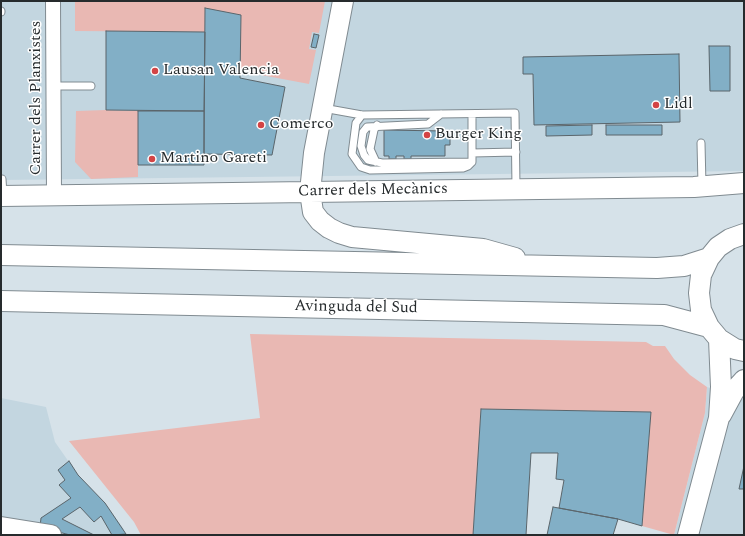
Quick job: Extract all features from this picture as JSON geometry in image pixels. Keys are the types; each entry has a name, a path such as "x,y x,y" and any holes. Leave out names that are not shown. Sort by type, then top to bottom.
{"main road":[{"path":"343,1 314,153 310,192 313,212 320,221 329,228 345,235 371,240 483,249 544,266"},
{"name":"Carrer dels Mecànics","path":"2,190 54,195 694,187 702,185 744,183"},
{"path":"329,228 323,215 323,203 331,192"},
{"path":"688,535 718,418 721,387 714,333 701,310 699,292 701,275 709,258 718,247 730,239 744,233"},
{"path":"1,255 665,268 684,266 709,258"},
{"name":"Avinguda del Sud","path":"1,300 664,315 714,333 735,349 744,351"},
{"path":"718,418 734,391 744,380"},
{"path":"7,530 50,535"}],"street":[{"name":"Carrer dels Planxistes","path":"53,1 54,195"}],"lane":[{"path":"54,86 91,86"},
{"path":"323,108 362,115 515,113 516,189"},
{"path":"441,114 428,124 367,126 363,132 362,146 364,155 368,160 376,162 472,162"},
{"path":"362,115 356,123 352,154 361,167 370,170 463,168 468,166 472,162 472,114"},
{"path":"376,162 370,149 374,130 377,125"},
{"path":"701,143 702,185"},
{"path":"472,153 516,152"}],"shaded area":[{"path":"1,1 744,1 744,171 1,180"},
{"path":"75,1 325,1 319,33 312,32 309,49 316,50 309,84 240,71 241,15 205,8 205,32 75,31"},
{"path":"76,111 138,111 138,177 91,179 75,162"},
{"path":"250,334 646,342 653,346 665,346 674,359 690,375 707,387 705,413 674,535 642,526 650,412 481,409 473,535 141,535 134,522 69,441 260,418"},
{"path":"707,387 744,399 744,535 674,535 705,413"},
{"path":"1,398 46,407 55,442 78,475 105,503 123,528 126,535 70,535 1,520"}],"building":[{"path":"205,8 241,15 240,78 285,87 272,155 204,154"},
{"path":"106,31 205,32 204,111 106,110"},
{"path":"314,34 319,35 316,48 311,47"},
{"path":"709,46 730,46 730,91 710,91"},
{"path":"679,54 680,122 534,125 533,74 523,74 523,57"},
{"path":"138,111 204,111 204,165 138,165"},
{"path":"592,125 592,135 546,136 546,126"},
{"path":"606,125 662,125 662,135 606,135"},
{"path":"384,130 445,131 445,135 450,135 450,145 445,145 445,156 411,156 411,159 404,159 404,156 396,156 396,159 389,159 389,156 384,156"},
{"path":"481,409 651,412 642,526 618,519 559,508 564,480 556,479 558,453 531,453 526,535 473,535"},
{"path":"69,461 78,475 105,503 126,534 112,535 101,516 94,522 80,507 62,519 94,535 70,535 40,527 41,518 71,498 59,485 65,480 58,470"},
{"path":"744,466 744,489 739,489"},
{"path":"553,507 618,519 613,535 547,535"}],"place":[{"name":"Lausan Valencia","path":"155,71"},
{"name":"Lidl","path":"656,105"},
{"name":"Comerco","path":"261,125"},
{"name":"Burger King","path":"427,135"},
{"name":"Martino Gareti","path":"152,159"}]}
